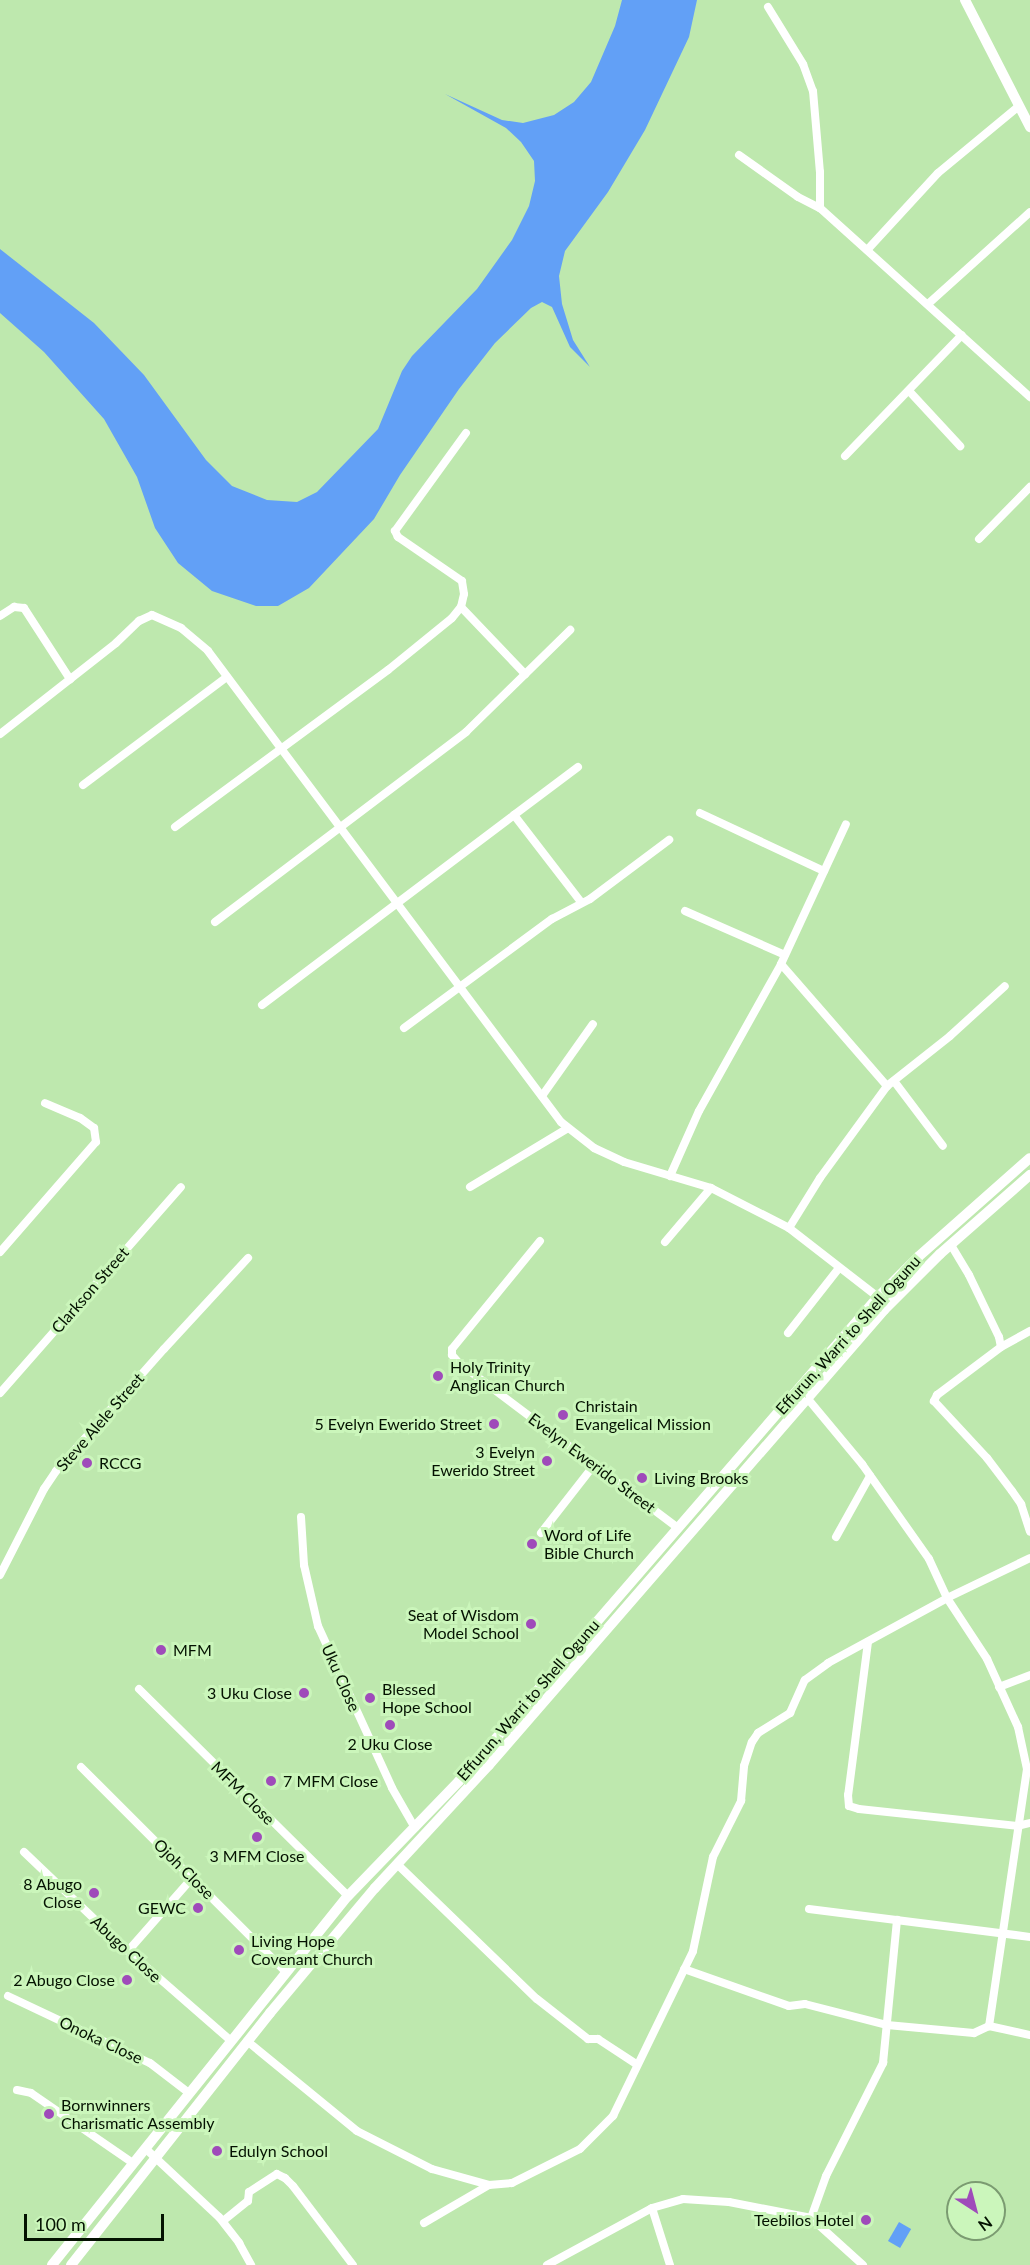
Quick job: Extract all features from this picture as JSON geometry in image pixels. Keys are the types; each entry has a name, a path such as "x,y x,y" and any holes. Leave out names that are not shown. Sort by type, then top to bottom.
{"main road":[{"path":"965,0 1030,127"},
{"name":"Effurun, Warri to Shell Ogunu","path":"52,2265 348,1896 459,1780 878,1297 918,1257 1030,1158"},
{"name":"Effurun, Warri to Shell Ogunu","path":"71,2265 247,2041 335,1934 489,1765 661,1570 884,1310 951,1245 1030,1175"},
{"path":"648,1560 661,1570"}],"street":[{"path":"768,7 803,64 813,92 820,172 820,208"},
{"path":"868,249 938,173 1019,106"},
{"path":"738,155 798,197 820,208 1030,397"},
{"path":"928,304 1030,212"},
{"path":"845,456 910,392 962,335"},
{"path":"910,392 960,446"},
{"path":"175,827 388,670 452,618 461,607 464,594 462,581 398,537 395,531 466,433"},
{"path":"980,539 1030,487"},
{"path":"0,616 14,607 24,608 70,679"},
{"path":"461,607 525,674"},
{"path":"0,734 139,621 152,615 181,628 196,639 227,677 459,988 568,1128 594,1148 624,1162 711,1188 789,1228 878,1297"},
{"path":"215,922 339,825 466,732 570,630"},
{"path":"83,785 227,677"},
{"path":"262,1005 578,767"},
{"path":"700,813 824,871"},
{"path":"514,815 581,902"},
{"path":"670,1176 699,1111 783,959 846,824"},
{"path":"404,1028 552,919 590,899 669,840"},
{"path":"685,911 783,959 944,1146"},
{"path":"789,1228 820,1178 890,1084 950,1036 1005,986"},
{"path":"542,1096 593,1024"},
{"path":"0,1252 96,1142 94,1128 80,1118 45,1103"},
{"path":"470,1187 568,1128"},
{"name":"Clarkson Street","path":"0,1393 181,1187"},
{"path":"666,1242 711,1188"},
{"name":"Evelyn Ewerido Street","path":"540,1241 452,1349 452,1355 459,1363 677,1527"},
{"path":"951,1245 969,1275 999,1337 1001,1347"},
{"name":"Steve Alele Street","path":"0,1575 44,1489 56,1471 248,1258"},
{"path":"788,1333 839,1268"},
{"path":"1030,1331 1001,1347 937,1395 934,1401 987,1458 1012,1491 1020,1504 1030,1532"},
{"path":"808,1399 870,1476 929,1559 947,1598 987,1659 1018,1727 1028,1769 1017,1826 989,2026"},
{"path":"541,1533 594,1464"},
{"path":"837,1537 870,1476"},
{"name":"Uku Close","path":"301,1517 304,1565 318,1626 392,1788 415,1828"},
{"path":"247,2041 357,2132 432,2169 489,2185 512,2183 580,2149 613,2116 636,2064 693,1951 712,1857 741,1801 744,1766 758,1732 790,1713 805,1680 828,1664 947,1598 1030,1558"},
{"path":"868,1642 848,1795 849,1806 1017,1826 1030,1823"},
{"path":"999,1687 1030,1674"},
{"name":"MFM Close","path":"139,1689 348,1896"},
{"name":"Ojoh Close","path":"81,1767 286,1972"},
{"name":"Abugo Close","path":"24,1852 128,1951 231,2041"},
{"path":"397,1864 537,1999 588,2039 598,2039 636,2064"},
{"path":"128,1951 193,1877"},
{"path":"809,1909 1030,1937"},
{"path":"811,2218 830,2167 879,2072 887,2025 897,1920"},
{"path":"684,1969 789,2006 805,2004 887,2025 974,2033 989,2026 1030,2035"},
{"name":"Onoka Close","path":"8,1996 150,2063 189,2093"},
{"path":"17,2090 40,2099 133,2163"},
{"path":"146,2149 223,2222 239,2242 250,2265"},
{"path":"223,2222 248,2201 249,2192 278,2174 293,2186 353,2265"},
{"path":"424,2223 489,2185"},
{"path":"547,2265 652,2208 683,2199 729,2202 811,2218 863,2265"},
{"path":"652,2208 670,2265"}],"water":[{"path":"622,0 697,0 689,37 645,130 608,192 565,251 559,276 562,304 573,340 590,367 570,347 552,307 542,302 531,308 495,343 459,389 400,475 374,519 309,588 278,606 256,606 212,591 178,563 155,528 137,477 104,419 44,352 0,313 0,249 94,323 144,375 206,460 232,486 267,500 297,502 317,492 378,429 402,371 412,356 477,289 512,240 529,206 535,181 534,161 521,142 506,128 445,94 502,120 523,123 554,115 574,102 591,82 615,26"},
{"path":"899,2222 911,2229 900,2248 888,2241"}],"place":[{"name":"Holy Trinity Anglican Church","path":"438,1376"},
{"name":"Christain Evangelical Mission","path":"563,1415"},
{"name":"5 Evelyn Ewerido Street","path":"494,1424"},
{"name":"3 Evelyn Ewerido Street","path":"547,1461"},
{"name":"RCCG","path":"87,1463"},
{"name":"Living Brooks","path":"642,1478"},
{"name":"Word of Life Bible Church","path":"532,1544"},
{"name":"Seat of Wisdom Model School","path":"531,1624"},
{"name":"MFM","path":"161,1650"},
{"name":"3 Uku Close","path":"304,1693"},
{"name":"Blessed Hope School","path":"370,1698"},
{"name":"2 Uku Close","path":"390,1725"},
{"name":"7 MFM Close","path":"271,1781"},
{"name":"3 MFM Close","path":"257,1837"},
{"name":"8 Abugo Close","path":"94,1893"},
{"name":"GEWC","path":"198,1908"},
{"name":"Living Hope Covenant Church","path":"239,1950"},
{"name":"2 Abugo Close","path":"127,1980"},
{"name":"Bornwinners Charismatic Assembly","path":"49,2114"},
{"name":"Edulyn School","path":"217,2151"},
{"name":"Teebilos Hotel","path":"866,2220"}]}
